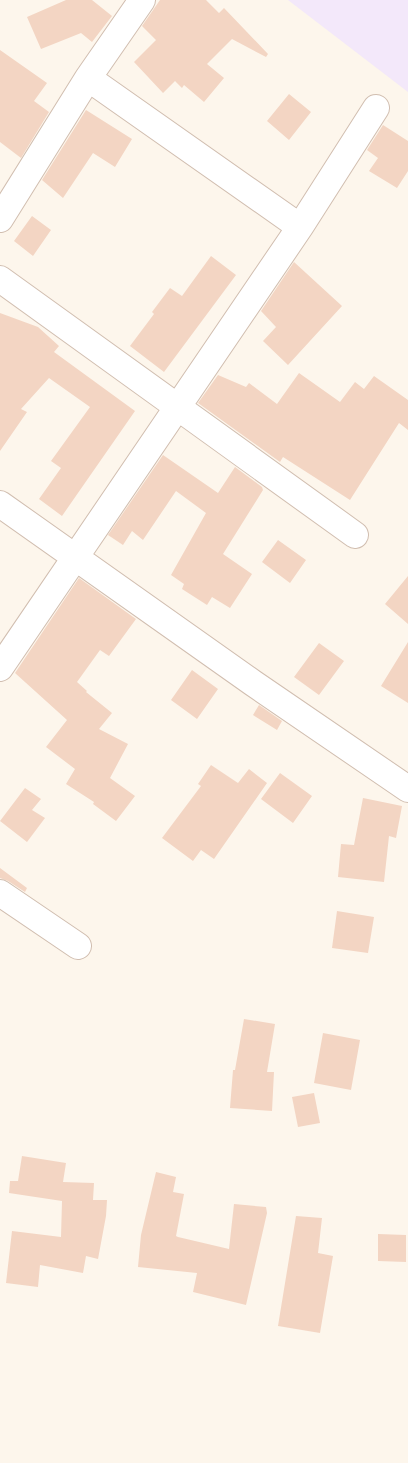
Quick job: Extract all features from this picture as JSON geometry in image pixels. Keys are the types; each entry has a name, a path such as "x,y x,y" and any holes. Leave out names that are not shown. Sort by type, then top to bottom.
{"street":[{"path":"0,219 88,78 142,0"},
{"path":"88,78 300,227"},
{"path":"0,668 300,227 376,108"},
{"path":"0,279 354,534"},
{"path":"0,504 253,683 408,789"},
{"path":"0,894 78,946"}],"shaded area":[{"path":"288,0 408,0 408,92"}],"building":[{"path":"66,0 92,0 112,16 92,42 81,33 41,49 27,17"},
{"path":"160,0 206,0 219,13 224,8 268,54 266,57 232,39 207,64 224,78 204,102 184,85 182,88 175,81 163,93 134,62 156,40 142,26"},
{"path":"0,50 47,83 34,101 49,112 21,158 0,142"},
{"path":"289,94 311,112 289,140 267,121"},
{"path":"86,110 132,139 115,167 93,153 63,198 42,180"},
{"path":"383,125 408,141 408,171 397,188 369,171 378,158 367,150"},
{"path":"32,216 51,230 33,256 14,241"},
{"path":"211,256 236,275 164,372 130,346 154,314 152,312 170,288 182,296"},
{"path":"294,262 342,306 288,365 263,341 276,327 261,311"},
{"path":"0,313 38,327 59,346 54,352 135,411 62,516 39,499 61,468 51,461 90,407 49,378 21,409 27,412 0,451"},
{"path":"299,373 340,402 355,382 364,389 374,376 408,400 408,430 399,423 350,500 283,457 280,462 198,403 218,375 246,387 249,383 277,404"},
{"path":"163,455 218,493 235,467 262,487 263,490 223,554 252,574 230,608 212,597 207,605 182,589 184,584 171,575 206,513 176,491 143,540 132,531 123,545 108,535"},
{"path":"278,540 306,560 290,583 262,562"},
{"path":"408,576 408,624 385,604"},
{"path":"79,578 136,619 109,656 100,650 77,682 86,692 112,713 99,729 128,744 110,778 135,796 116,821 93,804 94,802 66,784 75,769 46,747 67,720 15,673"},
{"path":"408,642 408,703 381,686"},
{"path":"319,643 344,661 319,695 294,677"},
{"path":"192,670 218,689 197,719 171,700"},
{"path":"259,705 282,721 277,730 253,715"},
{"path":"211,765 238,783 249,769 267,783 214,859 201,850 193,861 162,838 201,786 198,784"},
{"path":"280,773 312,796 293,823 261,799"},
{"path":"25,788 41,799 32,810 45,818 27,842 0,821"},
{"path":"363,798 402,806 396,838 389,836 384,882 338,877 341,844 354,845"},
{"path":"0,868 27,888 25,892 0,878"},
{"path":"337,911 374,917 368,953 332,948"},
{"path":"244,1019 275,1024 267,1072 274,1072 272,1111 230,1108 233,1070 235,1070"},
{"path":"323,1033 360,1040 351,1090 314,1083"},
{"path":"314,1093 320,1123 298,1127 292,1097"},
{"path":"22,1156 66,1163 63,1182 94,1183 93,1200 107,1200 98,1259 86,1256 83,1273 40,1265 38,1287 6,1283 12,1231 61,1237 62,1201 9,1193 10,1181 18,1181"},
{"path":"156,1172 176,1177 173,1192 184,1194 176,1236 178,1237 229,1249 234,1204 266,1207 267,1213 246,1305 193,1292 197,1273 138,1267 141,1235"},
{"path":"296,1216 322,1218 318,1253 333,1256 320,1333 278,1326"},
{"path":"378,1234 406,1235 406,1262 378,1261"}]}
